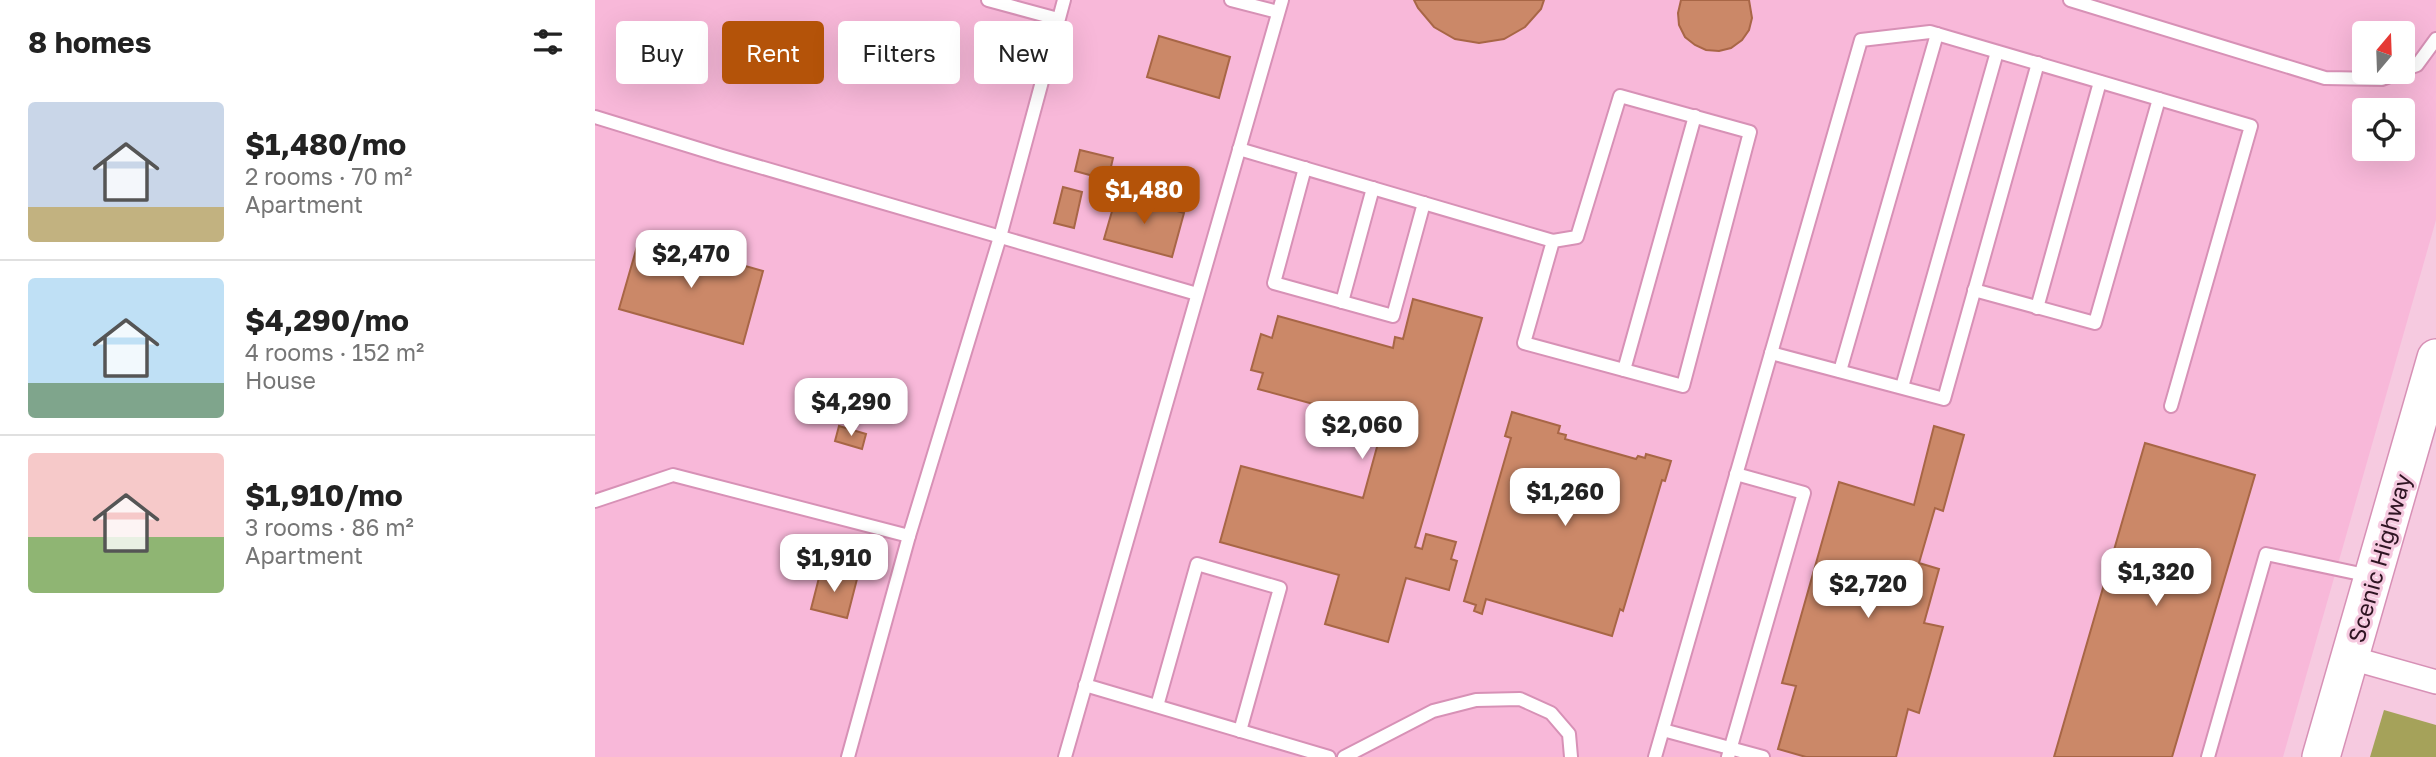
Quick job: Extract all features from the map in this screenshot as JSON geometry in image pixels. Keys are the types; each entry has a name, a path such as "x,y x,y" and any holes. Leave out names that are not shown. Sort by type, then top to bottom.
{"main road":[{"name":"Scenic Highway","path":"2321,757 2436,358"}],"street":[{"path":"2351,658 2436,682"}],"lane":[{"path":"988,0 1059,19"},
{"path":"848,757 908,537 1000,237 1064,0"},
{"path":"1065,757 1280,6 1231,0"},
{"path":"2070,0 2325,78 2352,78"},
{"path":"1655,757 1861,40 1930,32 2251,126 2171,406"},
{"path":"1840,371 1937,34"},
{"path":"2415,66 2436,38"},
{"path":"1902,387 1997,52"},
{"path":"1771,353 1944,399 2038,63"},
{"path":"2037,308 2100,82"},
{"path":"1239,149 1553,242 1577,237 1621,96 1750,132 1683,386 1524,343 1553,242"},
{"path":"1974,290 2095,323 2159,99"},
{"path":"1624,370 1695,116"},
{"path":"595,117 1197,294"},
{"path":"1305,168 1274,283 1393,316 1424,203"},
{"path":"1342,302 1373,188"},
{"path":"1729,753 1804,494 1736,474"},
{"path":"595,501 673,475 908,537"},
{"path":"2208,757 2266,554 2373,577"},
{"path":"1157,706 1197,564 1280,588 1240,731"},
{"path":"1085,685 1329,757"},
{"path":"1344,757 1433,711 1476,700 1520,699 1551,713 1569,734 1570,757"},
{"path":"1663,730 1729,753 1763,757"}],"shaded area":[{"path":"595,0 2436,0 2436,220 2283,757 595,757"},
{"path":"2384,710 2436,725 2436,757 2370,757"}],"building":[{"path":"1414,0 1544,0 1541,9 1525,27 1504,39 1479,43 1455,39 1434,27"},
{"path":"1681,0 1749,0 1752,18 1749,30 1742,40 1731,48 1706,50 1685,37 1679,25"},
{"path":"1159,36 1230,57 1219,98 1147,77"},
{"path":"1080,150 1113,158 1108,180 1075,171"},
{"path":"1063,187 1082,192 1074,228 1054,223"},
{"path":"1117,194 1184,213 1172,257 1104,239"},
{"path":"640,236 763,271 743,344 619,309"},
{"path":"1413,299 1482,318 1415,547 1422,549 1426,534 1456,542 1451,559 1457,561 1449,590 1406,578 1388,642 1325,624 1339,575 1220,542 1241,466 1363,498 1383,425 1258,389 1263,373 1251,370 1261,334 1272,338 1278,316 1393,348 1395,337 1403,339"},
{"path":"1512,412 1560,426 1558,433 1566,435 1565,439 1636,459 1638,456 1645,458 1646,454 1671,461 1665,481 1662,480 1623,611 1620,609 1612,636 1486,599 1482,614 1474,611 1476,605 1464,601 1511,438 1505,436"},
{"path":"839,426 866,434 862,449 835,441"},
{"path":"1934,426 1964,435 1943,511 1935,508 1919,563 1939,569 1924,623 1943,627 1919,713 1908,709 1896,757 1806,757 1778,749 1796,686 1782,683 1839,482 1914,505"},
{"path":"2145,443 2255,475 2172,757 2054,757"},
{"path":"821,570 857,579 847,618 811,609"}]}
